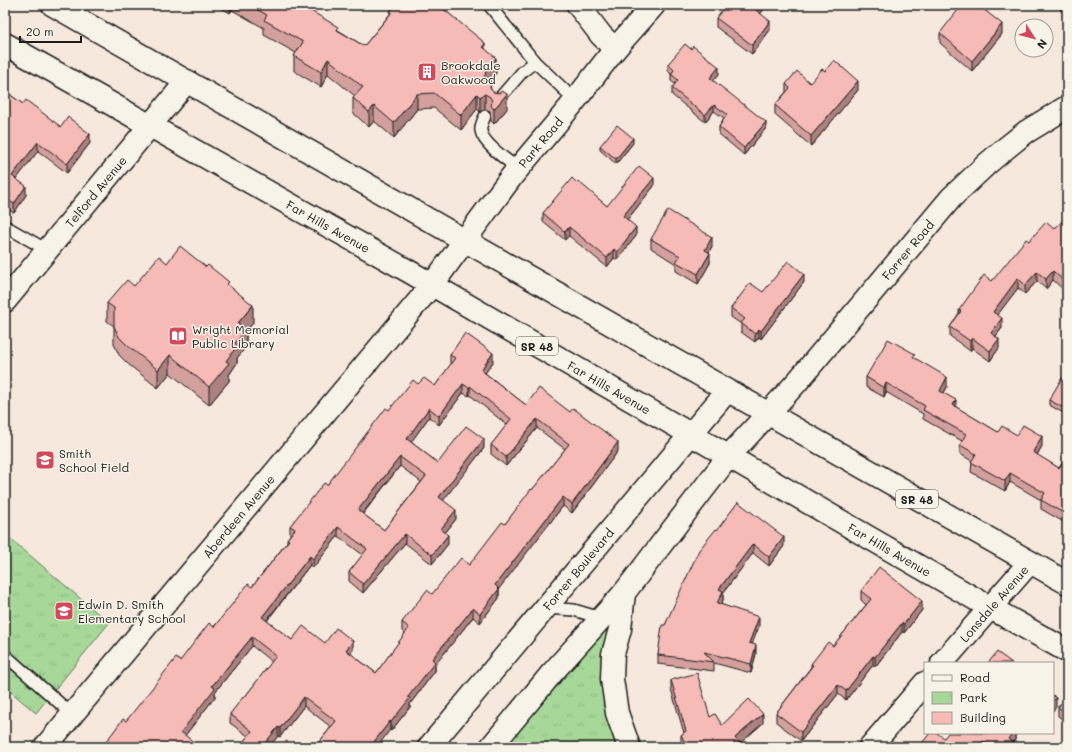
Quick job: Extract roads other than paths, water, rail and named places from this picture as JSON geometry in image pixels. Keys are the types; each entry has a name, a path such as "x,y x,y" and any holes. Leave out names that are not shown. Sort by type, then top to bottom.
{"street":[{"name":"SR 48","path":"53,5 767,414 1067,583"},
{"path":"578,5 601,36 615,49"},
{"name":"Park Road","path":"432,285 519,169 615,49 654,5"},
{"name":"Far Hills Avenue","path":"5,44 151,125 432,285 728,457 1067,651"},
{"name":"Telford Avenue","path":"5,301 187,81"},
{"name":"Forrer Road","path":"728,457 797,382 951,198 988,162 1026,132 1067,107"},
{"name":"Aberdeen Avenue","path":"45,747 432,285"},
{"name":"Forrer Boulevard","path":"429,747 727,391"},
{"path":"491,747 552,673 611,623 624,594 728,457"},
{"name":"Lonsdale Avenue","path":"943,662 989,607 1030,562"},
{"path":"611,623 613,654 612,679 618,712 629,747"},
{"path":"870,747 924,684"}],"lane":[{"path":"489,5 535,62 575,100"},
{"path":"497,102 523,71 535,62"},
{"path":"485,116 481,130 483,137 490,145 519,169"},
{"path":"5,226 47,250"},
{"path":"546,608 574,610 611,623"},
{"path":"5,655 72,715"}],"place":[{"name":"Brookdale Oakwood","path":"427,72"},
{"name":"Wright Memorial Public Library","path":"178,336"},
{"name":"Smith School Field","path":"45,460"},
{"name":"Edwin D. Smith Elementary School","path":"64,611"}]}
